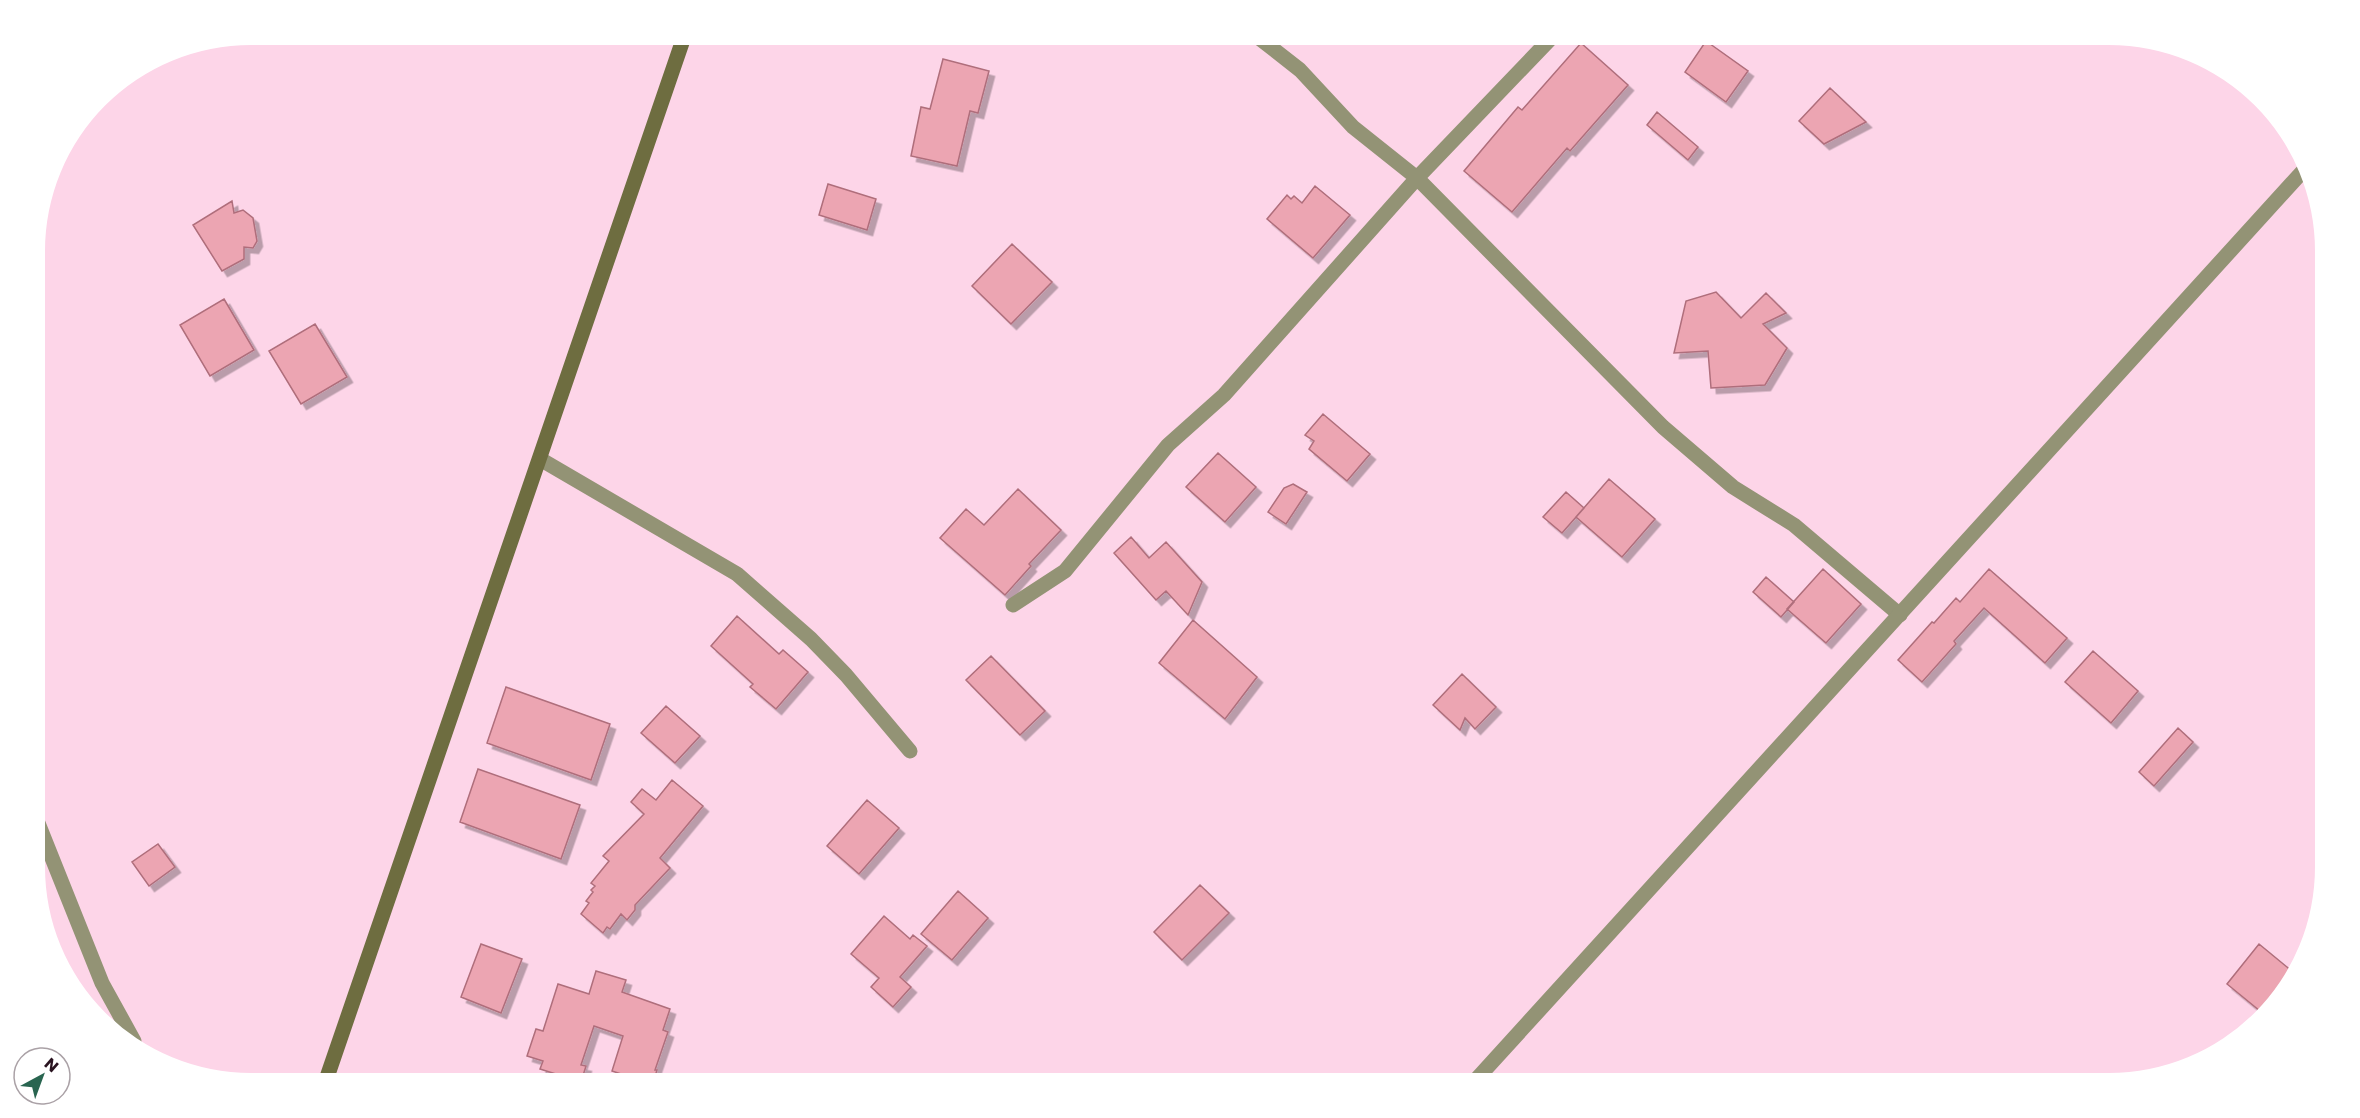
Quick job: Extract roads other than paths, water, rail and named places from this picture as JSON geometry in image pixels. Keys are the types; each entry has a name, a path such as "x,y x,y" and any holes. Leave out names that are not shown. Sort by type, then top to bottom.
{"main road":[{"path":"328,1073 681,45"}],"street":[{"path":"1268,45 1300,70 1353,127 1417,178 1663,427 1733,487 1794,525 1900,615"},
{"path":"1013,605 1065,571 1168,445 1224,395 1417,178 1544,45"},
{"path":"1482,1073 2300,174"},
{"path":"540,459 737,574 811,639 846,675 910,751"},
{"path":"45,840 102,983 130,1034"}]}
